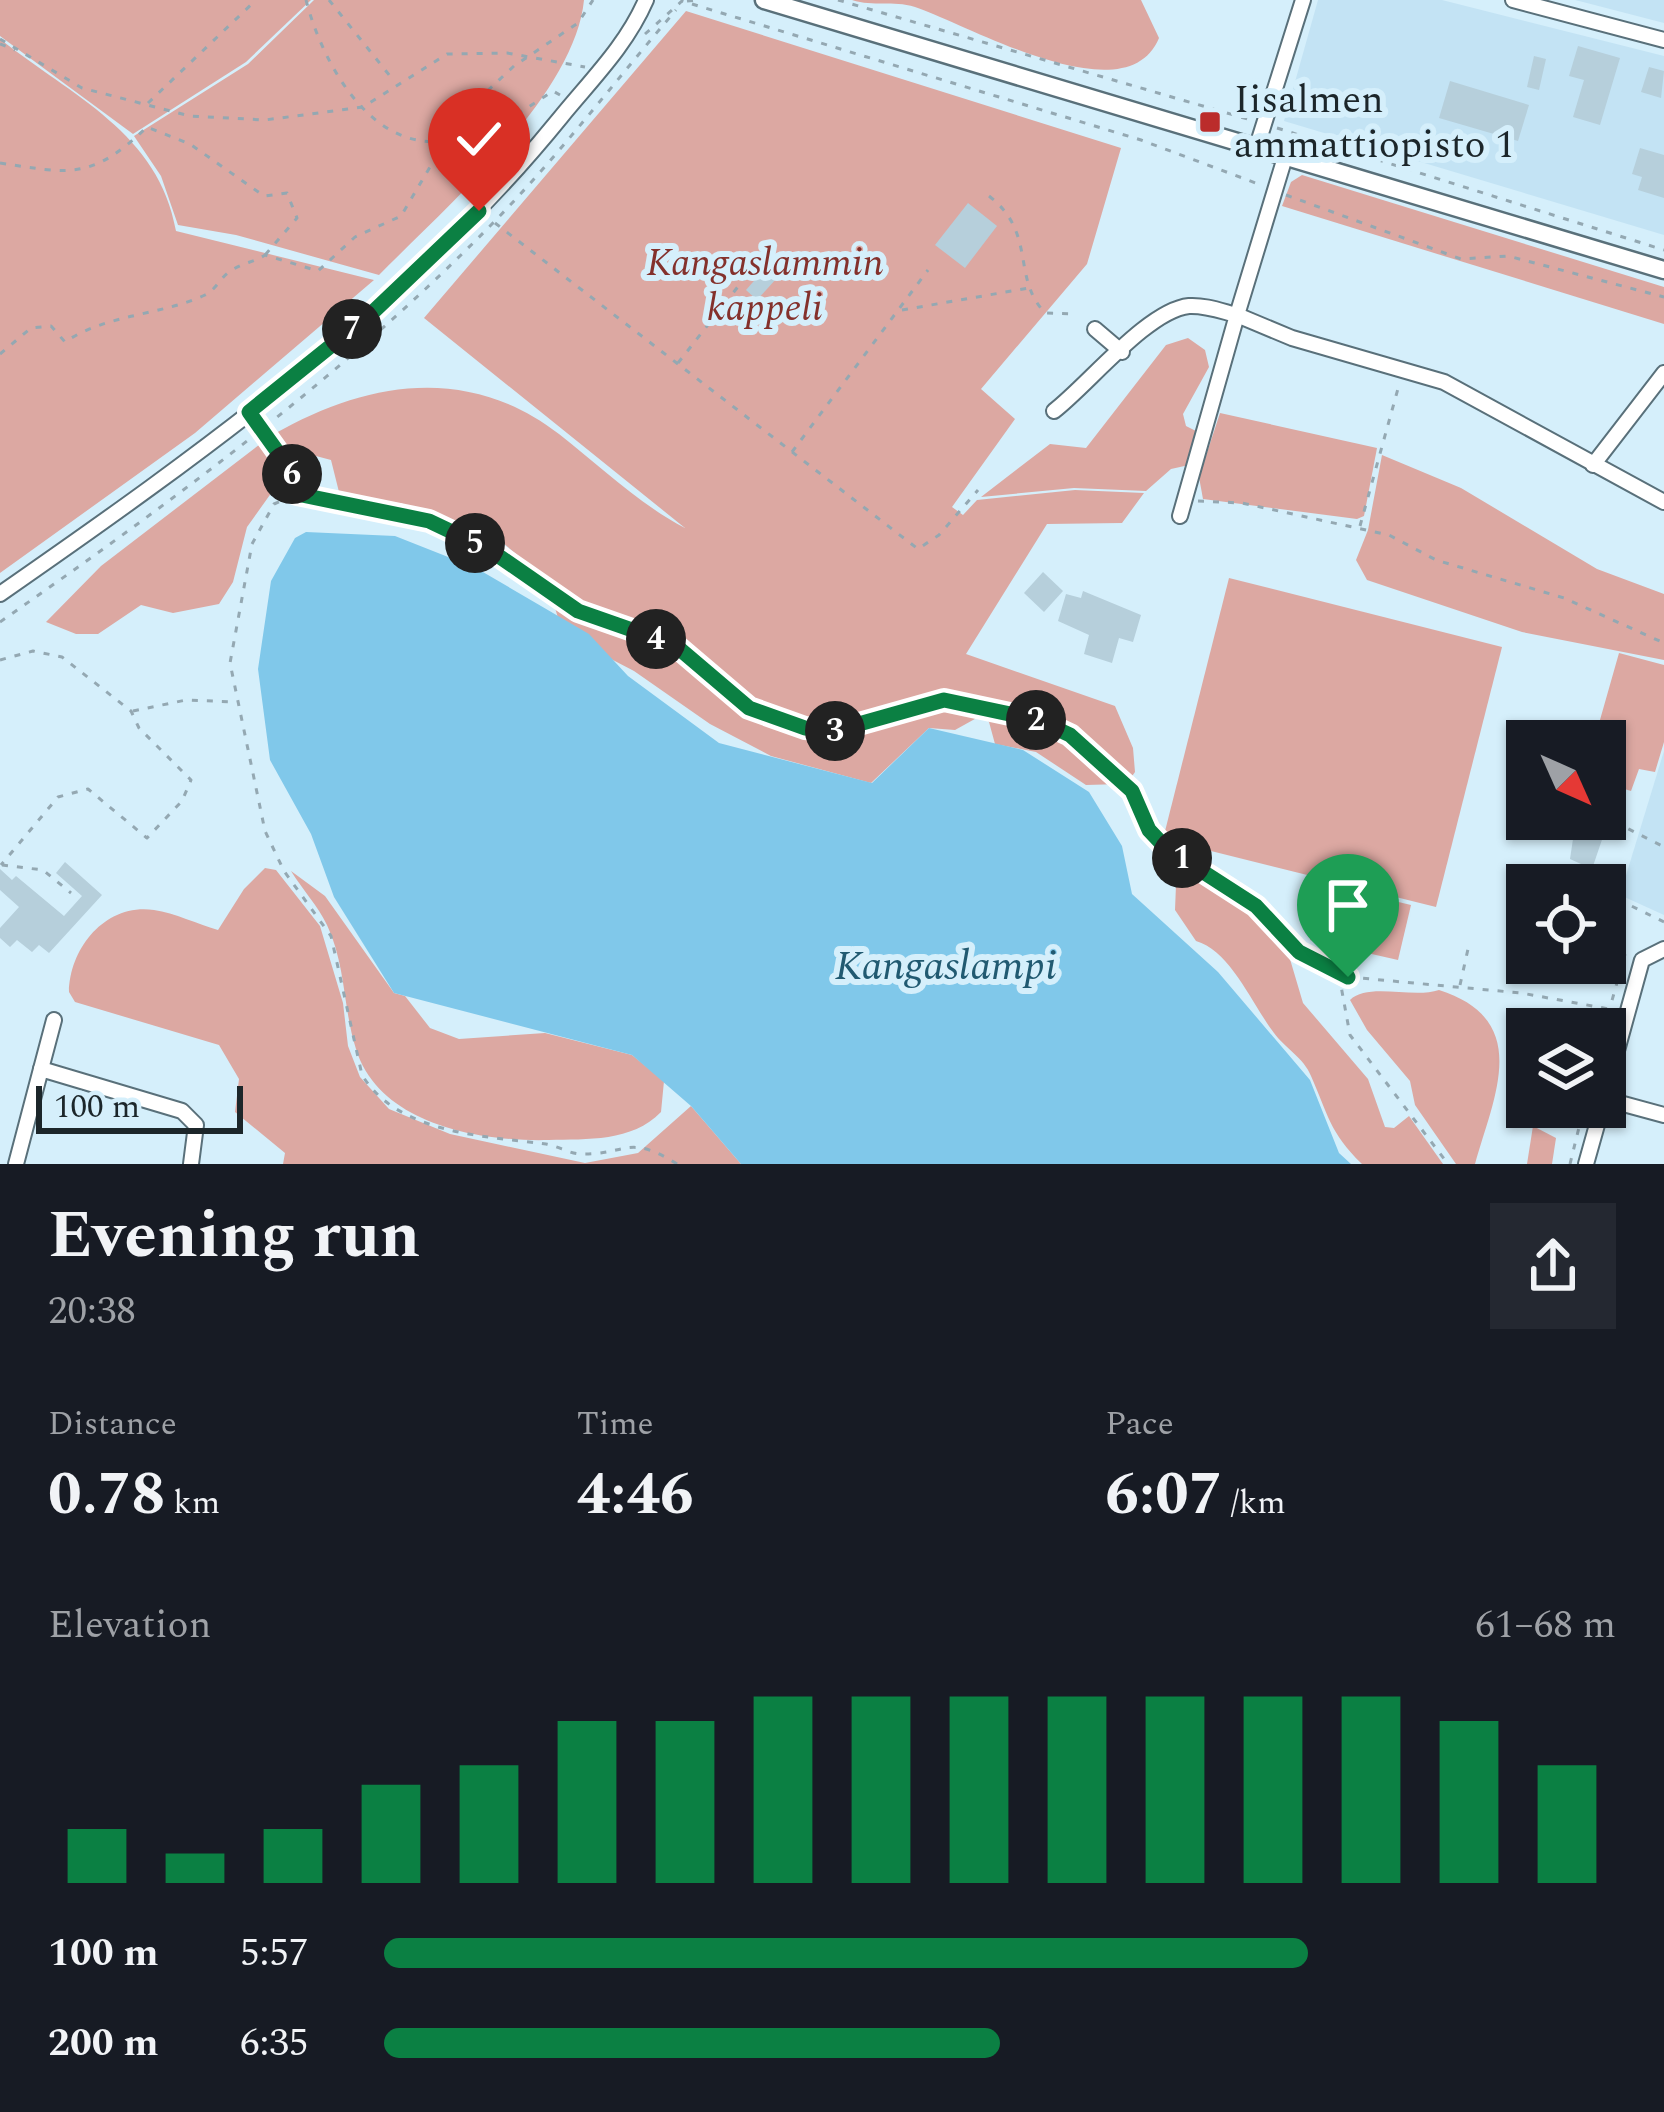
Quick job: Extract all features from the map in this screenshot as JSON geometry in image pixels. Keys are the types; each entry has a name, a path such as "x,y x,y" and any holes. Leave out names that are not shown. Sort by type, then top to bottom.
{"street":[{"path":"0,595 249,412 373,312 479,211 616,53 646,0"},
{"path":"764,0 1664,270"},
{"path":"1257,146 1303,0"},
{"path":"1513,0 1664,40"},
{"path":"1182,508 1286,154"},
{"path":"1054,411 1148,326 1176,310 1206,307 1292,338 1444,382 1664,502"},
{"path":"1095,329 1122,352"},
{"path":"1593,465 1664,373"},
{"path":"1626,1019 1642,960 1664,949"},
{"path":"16,1164 54,1020"},
{"path":"41,1070 182,1111 196,1125 191,1164"},
{"path":"1626,1106 1664,1115"},
{"path":"1586,1164 1596,1128"}],"path":[{"path":"146,105 190,69 256,0"},
{"path":"306,0 341,80 395,137 429,145 457,139 504,123 553,91 573,102"},
{"path":"329,0 395,82"},
{"path":"266,255 318,271 355,237 401,216 430,167 457,139 468,109 578,23 592,0"},
{"path":"0,42 82,88 190,116 266,120 363,107 395,82 447,54 531,58 584,67 616,53 682,2 1141,140 1461,259 1508,256 1664,297"},
{"path":"0,163 56,174 98,167 147,127 190,144 264,196 286,193 297,218 266,255 226,273 202,296 141,310 109,326 98,324 65,342 51,326 32,328 0,354"},
{"path":"989,196 1015,221 1030,288 1046,314 1077,314"},
{"path":"479,211 918,549 939,535 979,490"},
{"path":"678,364 751,270"},
{"path":"792,452 928,271"},
{"path":"898,310 1030,288"},
{"path":"1360,528 1402,370"},
{"path":"249,412 292,472 297,494"},
{"path":"677,1164 648,1148 622,1144 578,1155 561,1146 464,1134 419,1120 374,1095 350,1040 345,981 331,935 284,871 266,831 230,663 232,633 253,544 274,504 297,494 429,521 490,550 578,611 675,645 749,708 805,728 834,731 944,700 1054,728 1101,759 1132,791 1149,830 1166,848 1256,906 1299,952 1339,974 1602,1008"},
{"path":"1182,508 1242,503 1389,536 1436,560 1564,598 1664,643"},
{"path":"0,660 33,651 62,657 131,711 139,728 191,780 182,801 147,838 88,789 58,796 1,865"},
{"path":"131,711 160,702 240,702"},
{"path":"1626,828 1664,847"},
{"path":"1,865 43,870 71,893"},
{"path":"1626,903 1664,922"},
{"path":"1460,987 1468,949"},
{"path":"1339,974 1350,1035 1448,1164"},
{"path":"1570,1164 1579,1128"},
{"path":"576,1164 578,1155"}],"shaded area":[{"path":"1318,0 1442,0 1664,56 1664,235 1284,121"},
{"path":"1575,0 1664,0 1664,23 1583,2"},
{"path":"1664,751 1664,915 1626,898 1626,875"}],"green space":[{"path":"0,0 311,0 246,62 133,134 0,36"},
{"path":"314,0 584,0 575,36 532,111 470,184 379,275 236,235 178,225 161,176 134,136 248,64"},
{"path":"852,0 1141,0 1159,38 1141,60 1114,69 1081,68 1044,59 915,7"},
{"name":"Kangaslammin kappeli","path":"686,11 1121,148 1087,264 981,389 1015,419 952,507 963,515 977,500 1075,490 1144,493 1122,523 1047,524 966,654 1115,706 1133,748 1135,772 1128,782 1081,736 1026,714 929,699 848,724 817,727 767,710 733,694 693,652 590,615 486,529 471,527 461,533 401,503 362,502 339,492 331,460 316,456 299,463 286,456 274,434 309,416 381,392 453,389 524,412 685,528 424,318"},
{"path":"0,39 83,99 132,142 167,197 176,231 374,280 195,433 0,573"},
{"path":"1302,175 1664,287 1664,324 1282,206 1291,182"},
{"path":"1188,338 1205,350 1209,367 1183,414 1186,426 1198,432 1189,465 1171,469 1146,491 1074,488 981,497 1050,444 1086,448 1166,345"},
{"path":"1220,413 1377,448 1364,516 1357,519 1203,499 1199,477"},
{"path":"268,438 280,459 272,492 247,527 233,582 219,604 173,613 141,605 98,634 76,634 46,622 101,566"},
{"path":"1382,455 1461,488 1597,569 1664,594 1664,660 1522,632 1367,580 1356,560 1368,530"},
{"path":"1229,578 1502,647 1436,907 1163,839"},
{"path":"551,595 587,621 689,658 730,699 816,734 849,730 930,705 975,711 1025,720 1078,741 1121,784 1086,785 1036,752 995,744 982,715 955,730 929,728 871,783 771,756 710,724 634,671 563,634"},
{"path":"1619,653 1664,665 1664,742 1655,772 1639,769 1631,791 1626,789 1626,720 1600,720"},
{"path":"265,868 276,870 320,926 343,1003 348,1046 360,1077 389,1109 450,1134 585,1163 638,1153 691,1106 741,1164 283,1164 285,1153 235,1112 239,1079 219,1045 75,1002 69,992 76,959 106,921 137,910 154,910 218,930 244,889"},
{"path":"291,871 325,896 394,993 405,996 430,1028 459,1039 545,1033 632,1055 664,1081 661,1112 623,1134 522,1140 463,1132 409,1111 368,1075 352,1034 333,940"},
{"path":"1196,880 1216,883 1235,895 1287,949 1303,1003 1368,1079 1385,1127 1394,1128 1409,1116 1443,1164 1362,1164 1351,1153 1330,1122 1304,1064 1274,1033 1231,967 1196,941 1175,910 1176,885"},
{"path":"1324,884 1411,905 1398,960 1310,940"},
{"path":"1439,990 1468,1003 1487,1020 1497,1040 1497,1087 1475,1164 1456,1164 1415,1105 1410,1081 1367,1030 1350,1000 1368,992"},
{"path":"1533,1128 1556,1138 1552,1164 1527,1164"}],"water":[{"name":"Kangaslampi","path":"306,532 395,536 476,568 589,634 628,676 719,743 872,783 929,728 1023,750 1089,792 1122,846 1132,894 1218,972 1310,1080 1339,1153 1351,1164 741,1164 691,1106 632,1055 394,993 334,897 311,834 270,760 258,669 271,581 295,538"}],"building":[{"path":"1578,46 1620,58 1600,125 1573,117 1584,80 1569,76"},
{"path":"1534,56 1546,59 1539,90 1527,87"},
{"path":"1649,67 1664,71 1661,98 1641,92"},
{"path":"1450,81 1529,105 1518,141 1439,118"},
{"path":"1640,148 1664,155 1664,198 1638,190 1642,177 1632,174"},
{"path":"968,203 997,226 965,268 935,245"},
{"path":"774,258 786,268 757,300 746,290"},
{"path":"1043,572 1063,591 1044,612 1024,593"},
{"path":"1083,591 1141,615 1133,642 1119,638 1112,663 1084,654 1089,635 1058,621 1066,594 1081,598"},
{"path":"1573,840 1602,840 1594,864 1570,859"},
{"path":"65,862 102,895 49,953 39,945 32,952 17,940 10,947 0,938 0,928 19,907 0,890 0,869 12,880 16,876 64,916 82,896 56,873"}],"place":[{"name":"Iisalmen ammattiopisto 1","path":"1210,122"}],"route":[{"path":"479,211 373,312 249,412 292,472 297,494 429,521 490,550 578,611 675,645 749,708 805,728 834,731 944,700 1038,720 1070,735 1101,759 1132,791 1149,830 1166,848 1256,906 1299,952 1320,967 1348,977"}]}
